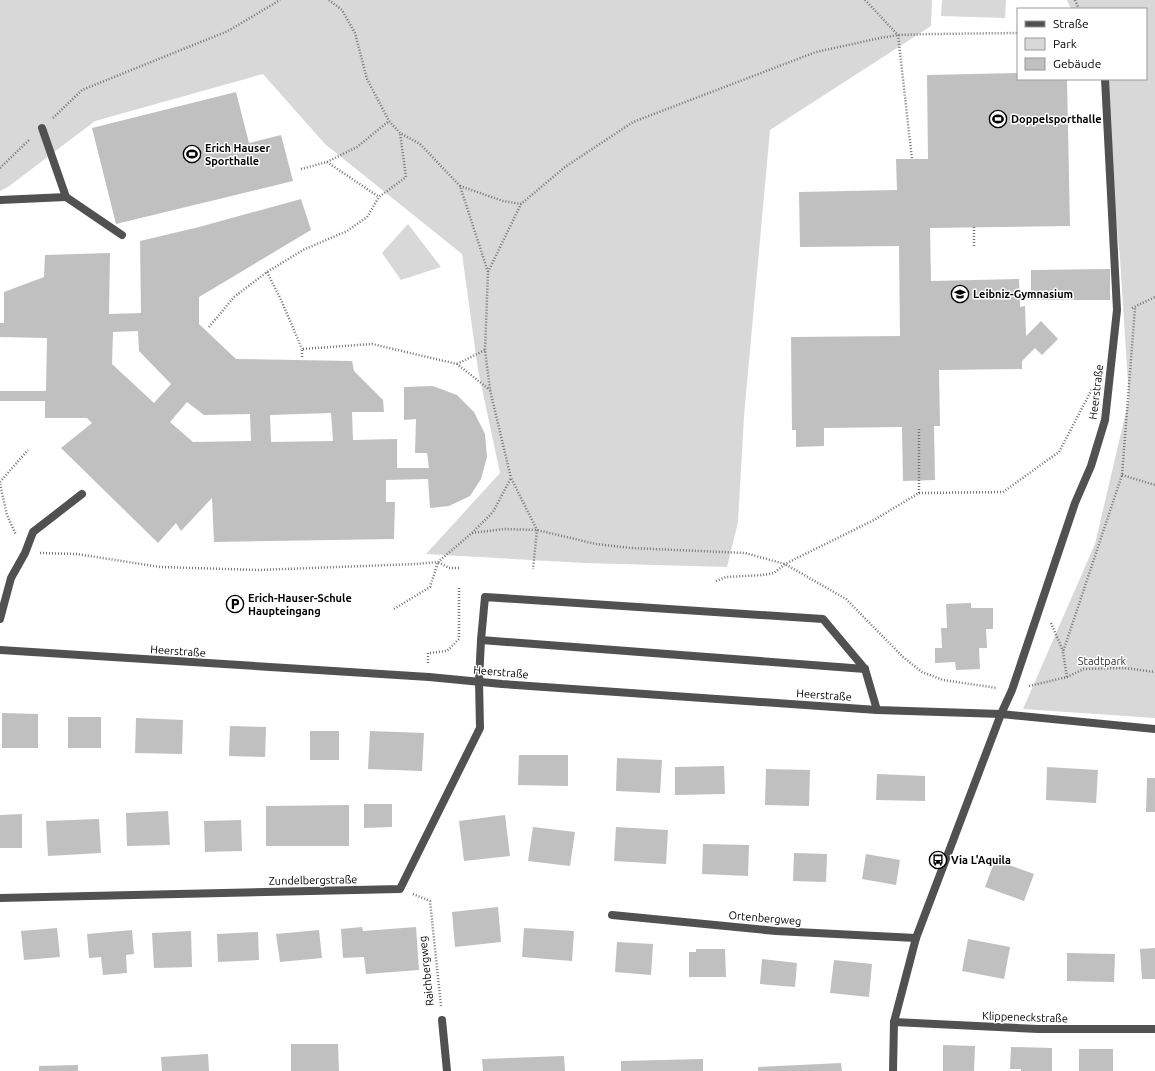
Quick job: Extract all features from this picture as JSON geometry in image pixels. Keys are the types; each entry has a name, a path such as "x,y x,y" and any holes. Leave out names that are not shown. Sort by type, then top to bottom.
{"street":[{"name":"Heerstraße","path":"1001,714 1012,690 1075,503 1091,466 1105,420 1117,310 1105,80"},
{"path":"42,128 66,197 122,235"},
{"path":"0,200 66,197"},
{"path":"0,619 12,578 25,553 33,532 82,494"},
{"path":"400,889 480,728 479,681 485,597 823,620 865,669 877,710"},
{"path":"481,640 865,669"},
{"name":"Heerstraße","path":"0,650 429,677 502,684 877,710 1001,714 1155,729"},
{"path":"893,1071 894,1022 916,938 1001,714"},
{"name":"Zundelbergstraße","path":"0,898 400,889"},
{"name":"Ortenbergweg","path":"612,915 776,932 916,938"},
{"name":"Raichbergweg","path":"442,1020 448,1071"},
{"name":"Klippeneckstraße","path":"894,1022 1038,1029 1155,1029"}],"path":[{"path":"0,168 82,90 228,31 280,0"},
{"path":"329,0 342,10 355,32 367,79 389,121 400,133 420,144 460,186 488,272 486,350 490,390 511,478 537,530 533,569"},
{"path":"865,0 898,35 912,159"},
{"path":"488,272 521,204 565,167 633,122 816,52 898,35 1017,33"},
{"path":"301,169 327,162 357,147 389,121"},
{"path":"209,327 234,297 267,272 307,248 347,231 367,217 379,197 406,177 400,133"},
{"path":"327,162 379,197"},
{"path":"460,186 503,200 521,204"},
{"path":"974,227 974,246"},
{"path":"267,272 282,302 302,349 302,357"},
{"path":"1063,652 1122,475 1134,308 1155,297"},
{"path":"302,349 372,344 457,364 490,390"},
{"path":"457,364 486,350"},
{"path":"716,581 726,577 774,573 785,564 874,520 919,493 1003,492 1059,452 1095,385"},
{"path":"919,427 919,493"},
{"path":"28,450 0,483 7,515 25,553 76,554 160,567 258,570 438,562 449,568 460,568"},
{"path":"1122,475 1155,484"},
{"path":"394,609 430,587 438,562 472,533 493,512 511,478"},
{"path":"472,533 504,529 537,530 596,544 631,548 745,553 785,564 846,599 903,657 922,672 943,680 1012,690 1067,677 1084,669 1125,668 1155,672"},
{"path":"429,677 428,653 447,650 459,639 459,587"},
{"path":"1042,601 1063,652 1067,677"},
{"name":"Raichbergweg","path":"400,889 430,902 442,1020"}],"green space":[{"path":"0,0 932,0 931,26 770,130 744,416 738,522 727,567 584,563 426,554 500,473 478,370 462,254 325,144 263,74 95,121 8,187 0,191"},
{"path":"942,0 1006,0 1005,18 941,16"},
{"name":"Stadtpark","path":"1067,0 1155,0 1155,718 1023,709 1095,544 1129,399 1120,258 1102,80 1147,80 1147,8 1071,8"},
{"path":"408,224 441,267 401,280 382,253"}],"building":[{"path":"1017,73 1017,80 1067,80 1070,226 930,228 931,281 1019,279 1020,307 1025,306 1026,336 1041,321 1058,339 1042,355 1035,348 1022,361 1022,369 939,370 940,426 934,426 935,480 903,481 902,427 824,428 824,446 796,447 796,430 792,430 791,337 900,336 899,246 800,247 799,192 897,190 896,159 928,159 927,75"},
{"name":"Erich Hauser Sporthalle","path":"236,92 249,143 281,135 293,181 116,224 92,128"},
{"path":"301,199 311,230 199,297 199,324 236,359 352,361 354,371 383,400 384,412 352,412 353,440 397,439 397,468 429,468 427,453 415,453 416,419 404,420 404,387 433,386 457,395 474,412 485,434 487,457 481,479 470,496 449,506 430,508 428,479 386,480 386,502 395,502 394,539 214,542 212,498 181,531 176,523 158,543 61,448 92,423 87,418 45,418 45,401 0,401 0,391 46,391 47,338 0,337 0,323 4,323 4,292 44,277 45,255 110,253 109,314 141,313 140,241 199,227","holes":["138,331 139,351 171,384 154,403 112,364 113,332","187,402 204,415 250,414 251,441 193,442 170,422","331,413 333,441 271,442 270,415"]},
{"path":"1110,269 1110,300 1031,300 1031,270"},
{"path":"971,603 971,608 993,608 993,629 986,629 987,648 979,648 980,669 956,670 955,662 935,663 935,648 942,648 941,628 947,628 946,604"},
{"path":"2,713 38,714 38,748 2,748"},
{"path":"68,717 101,717 101,748 68,748"},
{"path":"136,718 183,720 182,754 135,753"},
{"path":"230,726 266,727 265,757 229,756"},
{"path":"310,731 339,731 339,760 310,760"},
{"path":"370,731 424,733 422,771 368,769"},
{"path":"519,755 568,755 568,786 518,785"},
{"path":"617,758 662,760 660,793 616,791"},
{"path":"724,766 725,794 675,795 675,767"},
{"path":"1047,767 1098,770 1096,803 1046,800"},
{"path":"766,769 810,770 809,806 765,805"},
{"path":"877,774 925,776 925,801 876,800"},
{"path":"1147,778 1155,778 1155,812 1146,812"},
{"path":"364,804 392,804 392,827 364,828"},
{"path":"349,805 349,846 266,846 266,806"},
{"path":"168,811 170,845 127,846 126,813"},
{"path":"22,814 22,848 0,848 0,815"},
{"path":"505,815 510,856 464,861 459,821"},
{"path":"99,819 101,853 48,856 46,821"},
{"path":"241,820 242,851 205,852 204,821"},
{"path":"533,827 575,832 570,866 528,861"},
{"path":"616,827 668,830 666,864 614,861"},
{"path":"703,844 749,845 748,876 702,874"},
{"path":"794,853 827,854 826,882 793,881"},
{"path":"866,854 900,860 896,885 862,879"},
{"path":"995,860 1034,874 1024,901 985,887"},
{"path":"498,907 501,942 455,947 452,912"},
{"path":"362,927 363,931 416,927 419,970 366,974 364,957 343,958 341,929"},
{"path":"57,928 60,957 24,960 21,931"},
{"path":"524,928 574,931 572,961 522,957"},
{"path":"132,930 134,954 126,955 127,973 103,975 101,957 89,958 87,934"},
{"path":"319,930 322,958 280,962 276,934"},
{"path":"191,931 192,967 154,968 152,933"},
{"path":"258,932 259,960 218,962 217,934"},
{"path":"968,939 1010,947 1004,979 962,971"},
{"path":"617,942 653,944 651,975 615,972"},
{"path":"1155,948 1155,979 1142,979 1140,949"},
{"path":"696,949 725,949 726,977 689,977 689,952 696,952"},
{"path":"1067,953 1115,954 1114,982 1067,981"},
{"path":"762,959 797,963 795,987 760,984"},
{"path":"834,960 872,964 869,997 830,993"},
{"path":"291,1044 338,1044 339,1071 291,1071"},
{"path":"943,1045 975,1046 974,1071 943,1071"},
{"path":"1011,1047 1052,1048 1052,1071 1021,1071 1021,1069 1010,1069"},
{"path":"1079,1049 1113,1049 1113,1071 1079,1071"},
{"path":"208,1054 209,1071 162,1071 161,1057"},
{"path":"564,1056 565,1071 483,1071 482,1059"},
{"path":"703,1059 703,1071 621,1071 621,1061"},
{"path":"841,1063 842,1071 758,1071 758,1067"},
{"path":"78,1065 78,1071 39,1071 39,1066"}],"place":[{"name":"Doppelsporthalle","path":"998,119"},
{"name":"Erich Hauser Sporthalle","path":"192,154"},
{"name":"Leibniz-Gymnasium","path":"960,294"},
{"name":"Erich-Hauser-Schule Haupteingang","path":"235,604"},
{"name":"Via L'Aquila","path":"938,860"}]}
